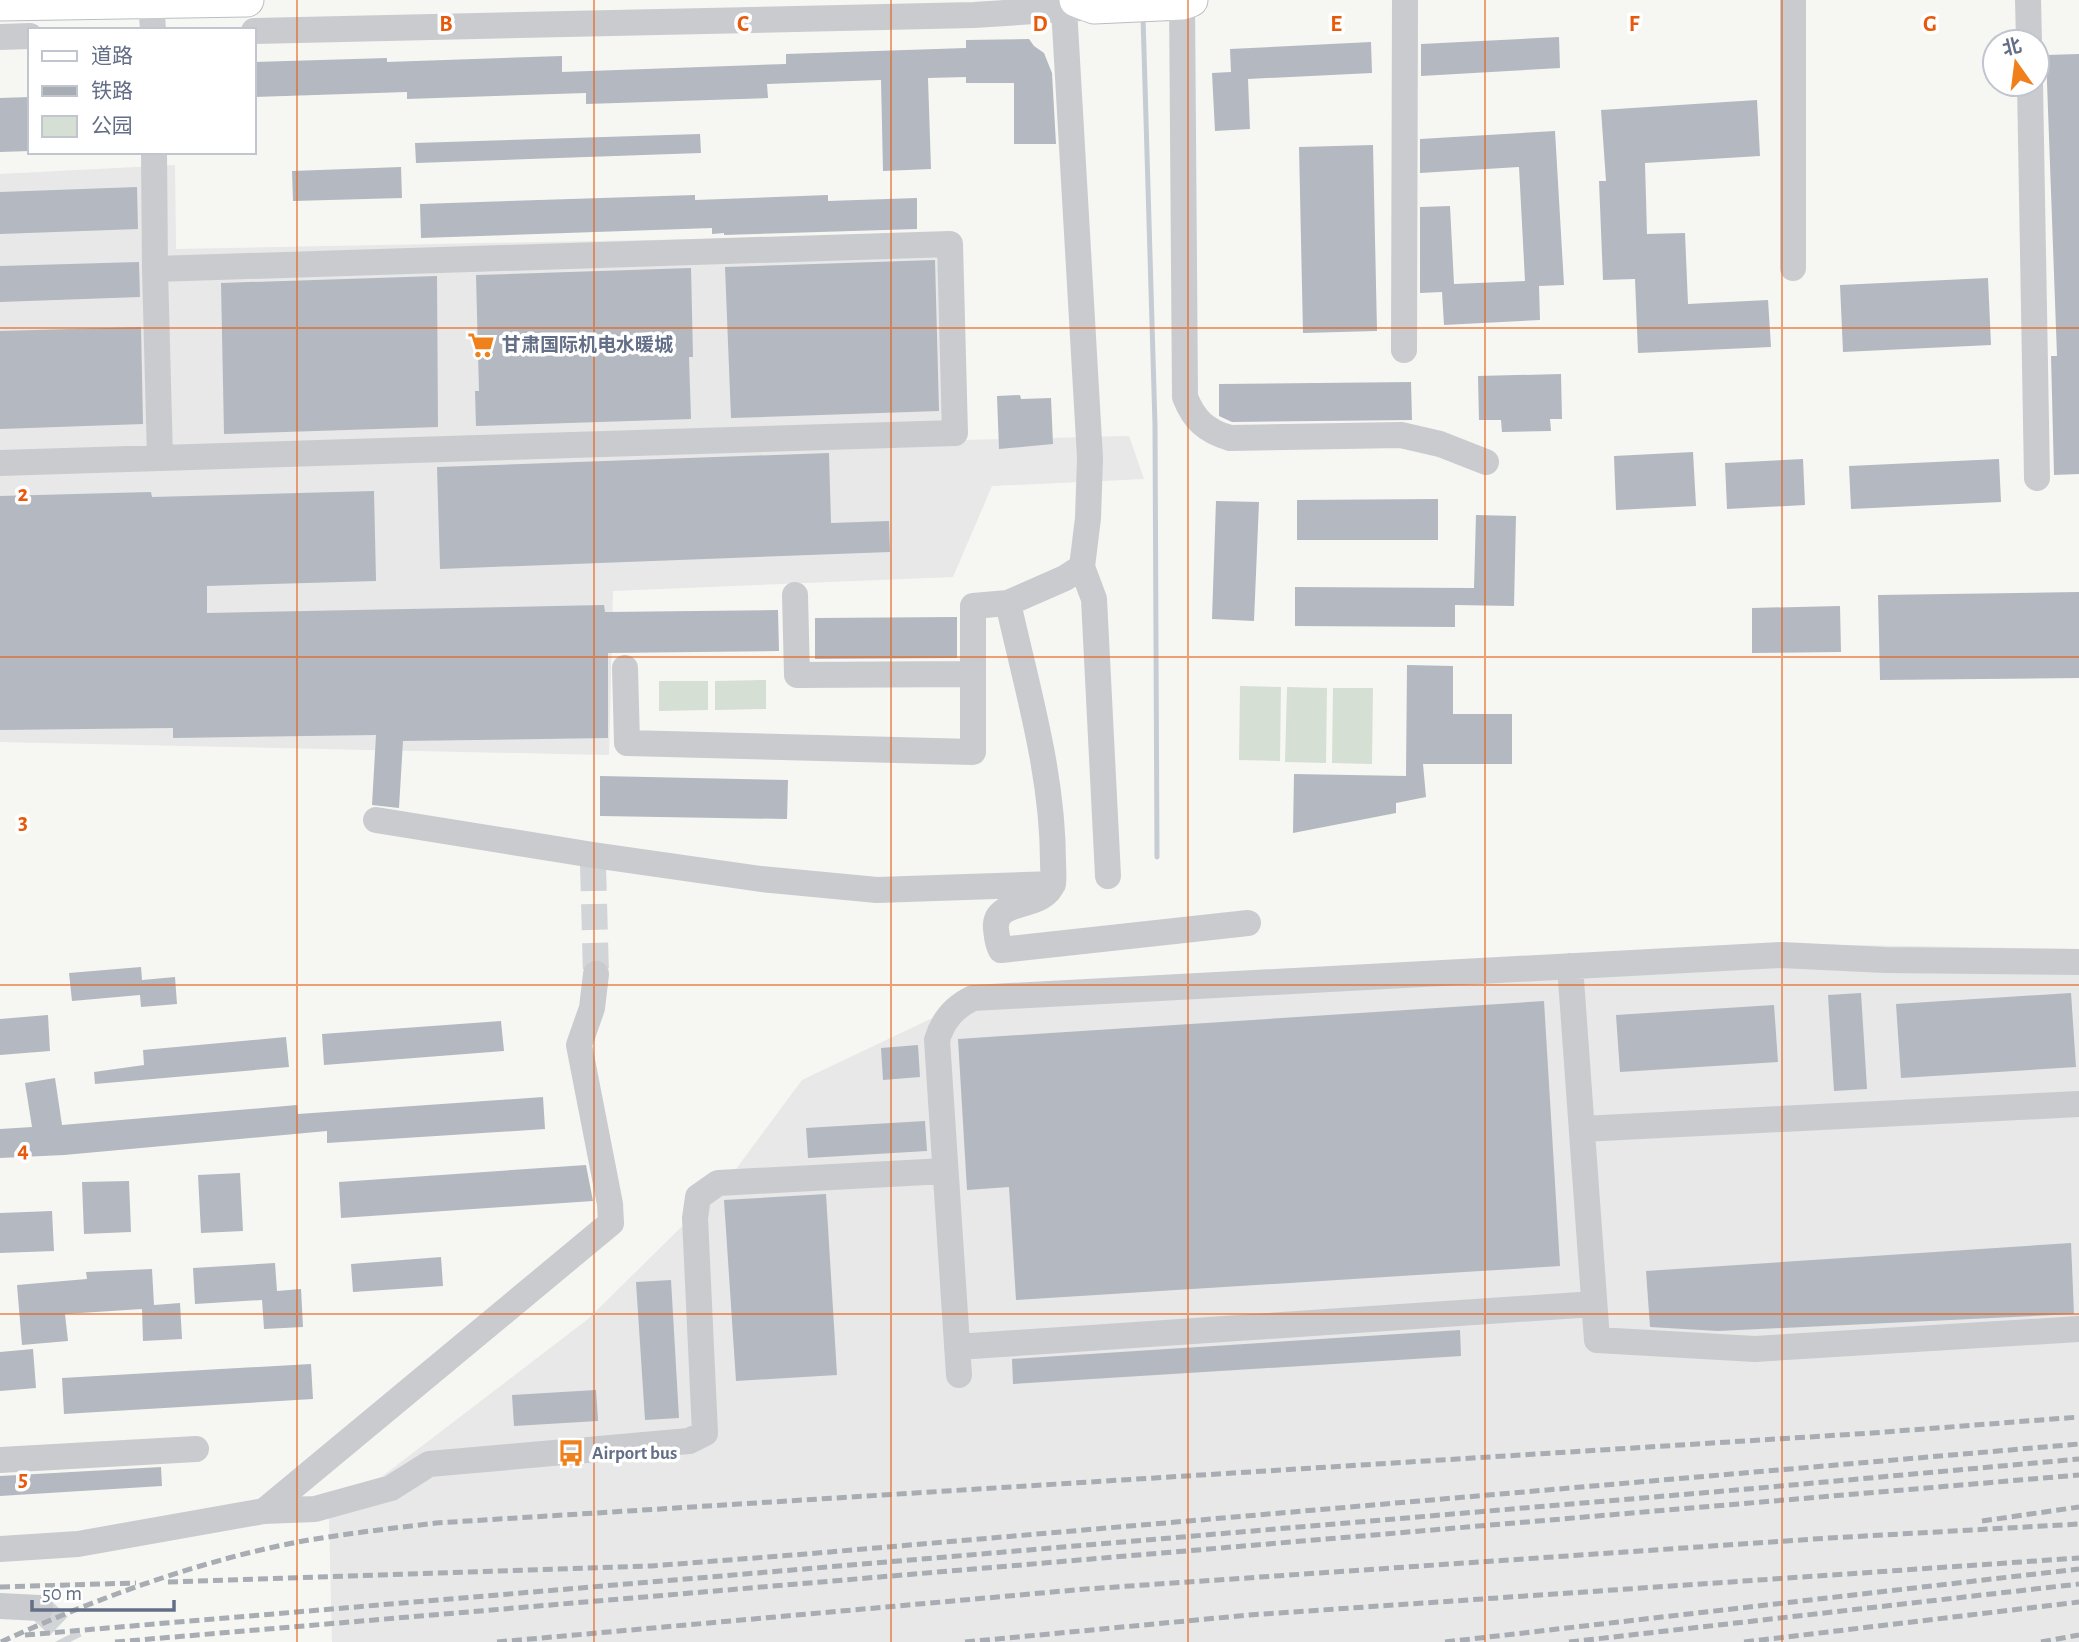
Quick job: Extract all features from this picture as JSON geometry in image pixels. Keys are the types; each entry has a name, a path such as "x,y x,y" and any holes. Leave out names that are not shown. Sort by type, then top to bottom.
{"main road":[{"path":"0,4 152,15 247,0"},
{"path":"1078,5 1168,3"}],"street":[{"path":"1404,350 1405,0"},
{"path":"1793,0 1793,268"},
{"path":"2028,0 2029,28"},
{"path":"1168,3 1185,397 1191,412 1201,425 1230,438 1401,435 1440,444 1486,462"},
{"path":"256,31 974,15 1078,5 1090,457 1088,518 1082,567 1094,599 1108,876"},
{"path":"0,37 28,36"},
{"path":"2030,98 2036,478"},
{"path":"154,154 160,458"},
{"path":"0,463 955,433 950,244 155,269"},
{"path":"625,668 626,743 973,752 973,606 1008,603 1065,578 1082,567"},
{"path":"795,595 797,675 971,674"},
{"path":"1008,603 1045,768 1053,827 1053,884 1042,898 1003,911 996,922 998,945 1002,950 1248,923"},
{"path":"376,820 593,860 877,890 1053,884"},
{"path":"959,1375 937,1040 947,1018 963,1003 973,998 1781,956 2079,962"},
{"path":"1570,966 1597,1340 1755,1349 2079,1329"},
{"path":"264,1511 611,1223 610,1204 579,1045 592,1007 596,974"},
{"path":"1582,1129 2079,1104"},
{"path":"0,1549 78,1544 264,1511 315,1509 391,1488 429,1464 689,1441 705,1433 695,1219 698,1197 718,1183 945,1171"},
{"path":"957,1347 1594,1304"},
{"path":"0,1460 197,1449"},
{"path":"0,1606 40,1608"}],"shaded area":[{"path":"175,165 176,249 959,234 964,440 1129,436 1144,479 992,486 953,577 613,591 609,755 0,742 0,174"},
{"path":"1794,944 2079,949 2079,1642 332,1642 329,1517 588,1319 725,1184 802,1080 941,1014 967,987"}],"green space":[{"path":"766,680 766,709 715,710 715,681"},
{"path":"659,681 708,681 708,710 659,711"},
{"path":"1240,686 1281,687 1280,761 1239,760"},
{"path":"1287,687 1327,688 1326,763 1285,762"},
{"path":"1333,688 1373,688 1372,764 1332,763"}],"building":[{"path":"1559,37 1560,68 1421,76 1421,44"},
{"path":"1029,39 1044,53 1052,73 1056,144 1014,144 1014,83 966,83 966,77 928,78 931,169 883,171 881,80 767,84 768,98 586,104 586,93 407,99 407,92 256,97 256,62 387,58 387,62 562,56 562,72 786,64 786,54 966,48 966,40"},
{"path":"1371,42 1372,73 1248,79 1250,129 1215,131 1212,73 1231,72 1230,49"},
{"path":"2079,54 2079,474 2054,475 2051,356 2057,356 2048,98 2051,98 2051,55"},
{"path":"28,97 28,151 0,152 0,98"},
{"path":"1757,100 1760,156 1645,163 1647,234 1685,233 1688,304 1768,300 1771,347 1638,353 1635,279 1603,280 1599,181 1606,181 1601,110"},
{"path":"1555,131 1564,285 1539,286 1540,320 1444,325 1442,292 1420,293 1420,207 1450,206 1454,284 1525,281 1519,167 1420,173 1420,139"},
{"path":"700,134 701,153 416,163 415,143"},
{"path":"1373,145 1377,331 1303,333 1299,147"},
{"path":"401,167 402,198 293,201 292,171"},
{"path":"137,187 138,229 0,234 0,192"},
{"path":"695,195 695,200 828,195 828,201 917,198 917,229 724,235 712,234 712,228 421,238 420,204"},
{"path":"935,260 939,411 731,418 725,267"},
{"path":"139,262 140,297 0,302 0,266"},
{"path":"691,268 691,419 476,426 475,391 479,391 476,275"},
{"path":"437,276 438,427 224,434 221,283"},
{"path":"1988,278 1991,345 1843,352 1840,285"},
{"path":"141,327 143,424 0,429 0,331"},
{"path":"1561,374 1562,419 1550,419 1551,431 1502,432 1501,420 1479,420 1478,376"},
{"path":"1411,382 1412,420 1232,422 1219,416 1219,384"},
{"path":"1020,395 1021,399 1051,398 1053,444 999,449 997,396"},
{"path":"1693,452 1696,506 1616,510 1614,456"},
{"path":"829,453 831,523 889,521 890,552 440,569 437,467"},
{"path":"1803,459 1805,505 1727,509 1725,463"},
{"path":"1999,459 2001,502 1851,509 1849,466"},
{"path":"374,491 376,581 207,586 207,613 604,605 605,612 778,610 779,651 608,653 608,738 403,741 399,808 372,805 376,735 173,738 173,728 0,730 0,496 151,492 152,497"},
{"path":"1438,499 1438,540 1297,540 1297,500"},
{"path":"1216,501 1259,502 1254,621 1212,619"},
{"path":"1476,515 1516,516 1514,606 1455,605 1455,627 1295,626 1295,587 1474,588"},
{"path":"2079,592 2079,678 1880,680 1878,595"},
{"path":"1840,606 1841,652 1752,653 1752,608"},
{"path":"957,617 957,658 815,659 815,618"},
{"path":"1407,665 1453,666 1453,714 1512,714 1512,764 1423,764 1426,797 1396,803 1396,813 1293,833 1294,774 1406,776"},
{"path":"600,776 788,780 787,819 600,816"},
{"path":"141,967 142,980 175,977 177,1004 141,1007 140,995 72,1001 69,973"},
{"path":"1861,993 1867,1089 1834,1091 1828,995"},
{"path":"2071,993 2076,1067 1901,1078 1896,1004"},
{"path":"1544,1001 1560,1266 1016,1300 1009,1187 967,1190 958,1039"},
{"path":"1774,1005 1778,1062 1620,1072 1616,1015"},
{"path":"48,1015 50,1051 0,1055 0,1019"},
{"path":"501,1021 504,1051 324,1065 322,1034"},
{"path":"286,1037 289,1067 95,1084 94,1072 144,1065 143,1050"},
{"path":"918,1045 920,1077 883,1080 881,1048"},
{"path":"55,1078 62,1125 297,1105 298,1114 543,1097 545,1129 327,1143 327,1131 64,1155 0,1158 0,1129 32,1127 25,1083"},
{"path":"925,1121 927,1151 808,1158 806,1128"},
{"path":"586,1165 593,1201 341,1218 339,1182"},
{"path":"240,1173 243,1231 201,1233 198,1175"},
{"path":"129,1181 131,1232 84,1234 82,1182"},
{"path":"826,1194 837,1375 736,1381 724,1200"},
{"path":"52,1211 54,1251 0,1253 0,1213"},
{"path":"2071,1243 2074,1314 1718,1331 1650,1327 1646,1271"},
{"path":"441,1257 443,1286 353,1292 351,1264"},
{"path":"275,1263 277,1291 301,1289 303,1327 264,1329 262,1300 195,1304 193,1268"},
{"path":"152,1269 154,1305 180,1303 182,1339 143,1341 142,1309 65,1314 68,1341 22,1345 17,1285 87,1279 86,1272"},
{"path":"671,1280 679,1418 645,1420 636,1282"},
{"path":"1460,1330 1461,1356 1013,1384 1012,1359"},
{"path":"33,1349 36,1388 0,1391 0,1352"},
{"path":"311,1364 313,1399 64,1414 62,1378"},
{"path":"596,1390 598,1421 514,1426 512,1395"},
{"path":"161,1467 162,1486 0,1496 0,1476"}],"waterway":[{"path":"1143,17 1155,425 1157,857"}],"tunnel":[{"path":"593,865 596,974"},
{"path":"40,1608 65,1632 70,1642"}],"railway":[{"path":"1,1642 113,1595 231,1557 309,1540 436,1523 1872,1433 2079,1417"},
{"path":"168,1582 651,1566 2079,1444"},
{"path":"25,1635 2079,1459"},
{"path":"115,1642 2079,1475"},
{"path":"1982,1521 2079,1507"},
{"path":"497,1642 1086,1589 1829,1538 2079,1524"},
{"path":"965,1642 1249,1615 2079,1558"},
{"path":"1445,1642 2079,1569"},
{"path":"0,1587 136,1583"},
{"path":"1569,1642 2079,1584"},
{"path":"1744,1642 2079,1602"},
{"path":"2041,1642 2079,1635"}],"place":[{"name":"甘肃国际机电水暖城","path":"481,345"},
{"name":"Airport bus","path":"571,1453"}]}
